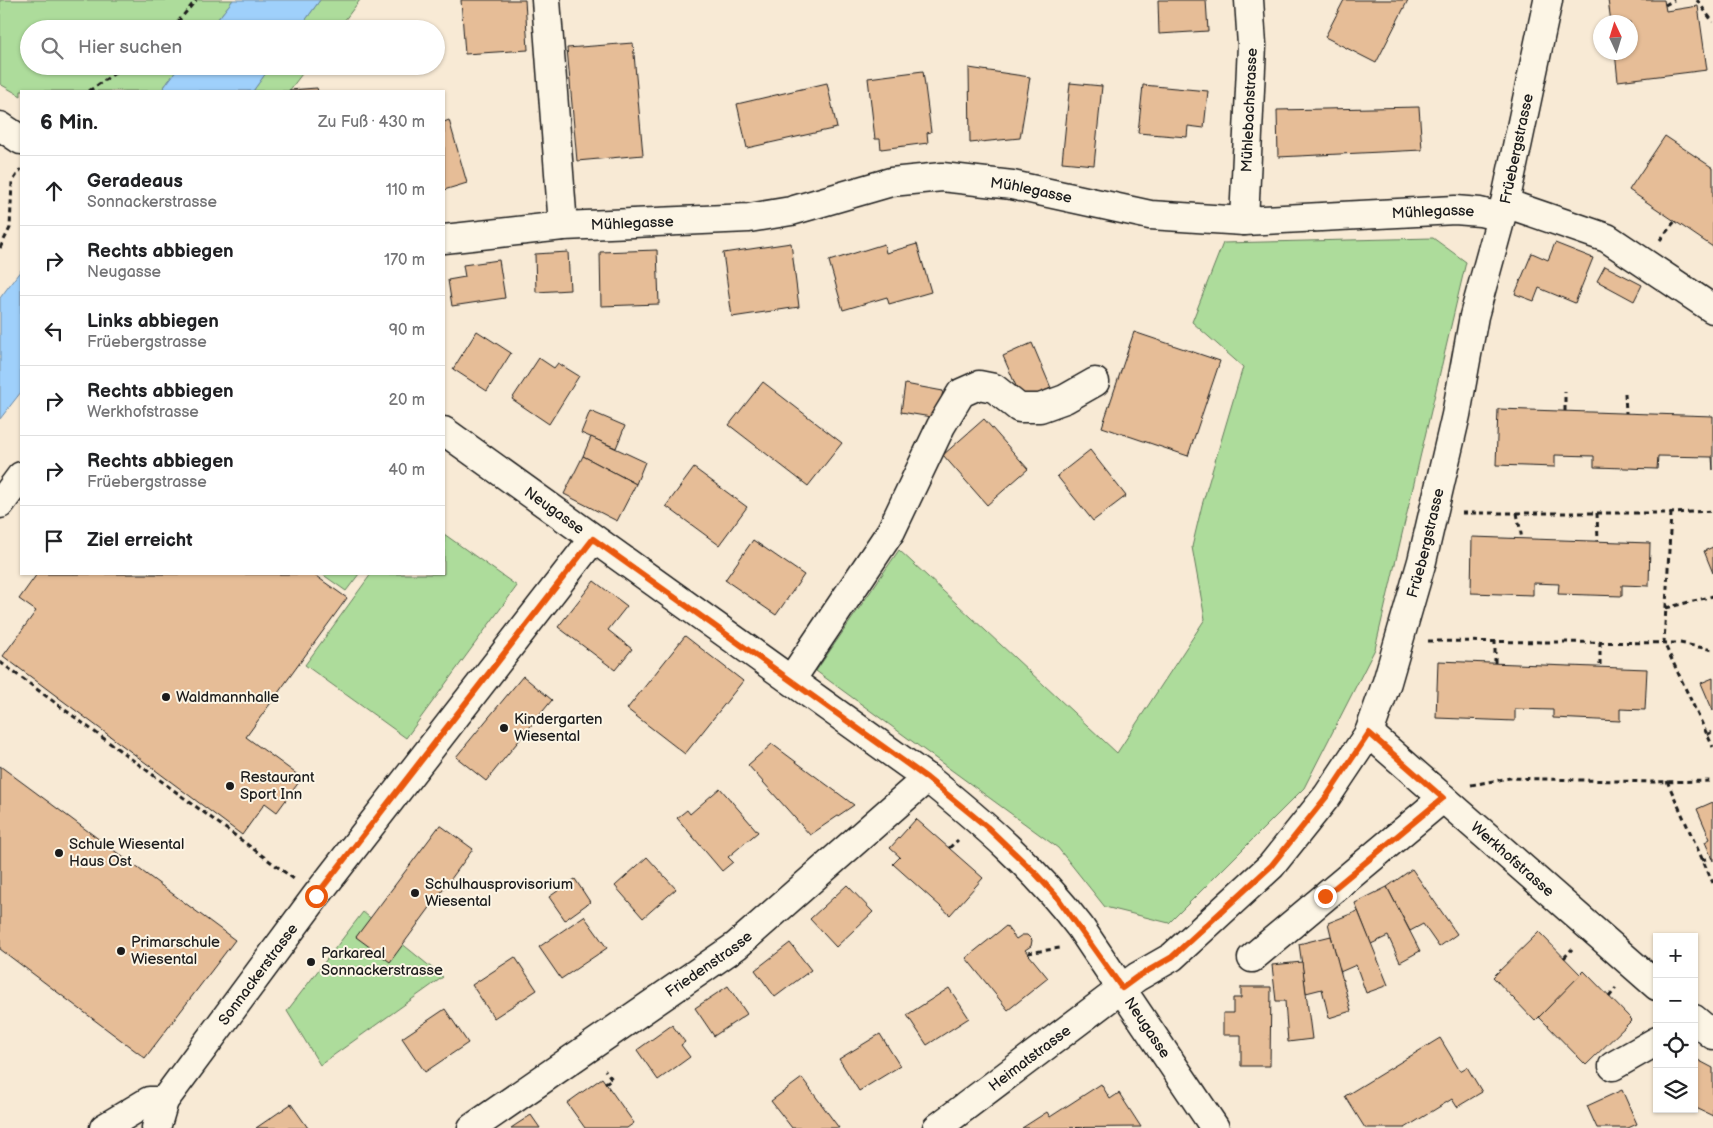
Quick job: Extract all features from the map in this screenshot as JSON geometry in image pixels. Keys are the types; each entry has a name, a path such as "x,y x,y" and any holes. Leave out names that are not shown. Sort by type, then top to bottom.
{"street":[{"path":"546,0 563,226"},
{"name":"Mühlebachstrasse","path":"1244,221 1252,45 1250,0"},
{"name":"Früebergstrasse","path":"1122,988 1172,957 1271,866 1327,796 1369,733 1388,682 1422,561 1456,415 1474,316 1503,210 1548,0"},
{"path":"0,126 20,139"},
{"name":"Mühlegasse","path":"445,239 563,226 749,218 791,211 891,182 942,177 1012,185 1150,215 1244,221 1455,210 1480,212 1503,210 1607,238 1713,310"},
{"path":"791,680 891,531 942,426 961,393 978,385 994,388 1019,408 1040,408 1065,399 1094,382"},
{"name":"Neugasse","path":"445,432 927,778 987,827 1040,878 1080,927 1215,1128"},
{"path":"0,504 20,477"},
{"name":"Sonnackerstrasse","path":"156,1128 164,1102 316,896 593,539"},
{"name":"Werkhofstrasse","path":"1369,733 1454,792 1653,982"},
{"name":"Friedenstrasse","path":"472,1128 736,946 927,778"},
{"path":"1252,958 1454,792"},
{"name":"Heimatstrasse","path":"937,1128 1122,988"},
{"path":"1698,1022 1713,1035"},
{"path":"1613,1066 1653,1043"},
{"path":"104,1128 149,1101 164,1102"}],"path":[{"path":"179,20 196,0"},
{"path":"1665,5 1674,0"},
{"path":"1697,0 1713,22"},
{"path":"90,90 112,75"},
{"path":"0,248 10,228 12,182 20,170"},
{"path":"1659,242 1675,221"},
{"path":"1565,392 1565,411"},
{"path":"1624,393 1626,413"},
{"path":"1459,513 1671,513 1713,511"},
{"path":"1517,513 1522,539"},
{"path":"1597,513 1598,541"},
{"path":"1671,513 1664,642 1713,747"},
{"path":"1666,608 1713,596"},
{"path":"1428,641 1664,642 1680,643 1713,650"},
{"path":"1495,641 1495,663"},
{"path":"1600,642 1600,667"},
{"path":"0,662 316,896"},
{"path":"1707,735 1713,731"},
{"path":"1454,792 1510,778 1713,781"},
{"path":"1667,781 1713,883"},
{"path":"1702,860 1712,858"},
{"path":"1028,954 1058,949"}],"green space":[{"path":"0,0 233,0 217,20 20,20 20,75 173,75 162,90 20,90 20,95 0,84"},
{"path":"320,0 360,0 345,20 306,20"},
{"path":"265,75 301,75 290,90 254,90"},
{"path":"1433,238 1466,262 1375,649 1304,788 1169,923 1105,907 1058,848 816,671 899,550 1117,753 1205,619 1192,547 1202,505 1243,367 1192,322 1223,243"},
{"path":"445,535 517,586 406,738 305,665 370,575 445,575"},
{"path":"323,575 358,575 346,591"},
{"path":"363,912 443,977 320,1065 287,1011"}],"water":[{"path":"233,0 320,0 306,20 217,20"},
{"path":"173,75 265,75 254,90 162,90"},
{"path":"20,271 20,393 0,419 0,298"}],"building":[{"path":"461,0 525,0 528,50 465,54"},
{"path":"1158,0 1206,0 1208,31 1159,34"},
{"path":"1344,0 1408,0 1376,63 1325,37"},
{"path":"1608,0 1664,0 1666,11 1698,6 1707,70 1618,81 1616,60 1638,60 1638,15 1610,15"},
{"path":"633,43 643,155 577,161 567,48"},
{"path":"969,68 1030,77 1020,138 970,143"},
{"path":"923,71 931,132 927,133 928,143 881,149 880,139 875,139 868,78"},
{"path":"827,83 837,128 747,148 737,104"},
{"path":"1070,83 1102,86 1094,165 1062,162"},
{"path":"1143,85 1208,91 1204,128 1188,126 1187,137 1138,133"},
{"path":"317,88 318,90 289,90"},
{"path":"1419,107 1422,150 1278,157 1277,110"},
{"path":"449,120 467,183 445,190 445,122"},
{"path":"1665,136 1713,168 1713,247 1629,190"},
{"path":"791,243 799,307 732,317 723,253"},
{"path":"1555,243 1593,258 1575,303 1539,288 1534,301 1515,294 1532,253 1548,260"},
{"path":"884,244 886,253 917,244 931,292 889,304 887,297 843,310 829,261"},
{"path":"657,250 659,304 601,306 600,252"},
{"path":"568,252 570,290 536,292 535,254"},
{"path":"499,260 505,298 452,306 448,280 465,277 463,265"},
{"path":"1605,266 1642,285 1634,301 1597,281"},
{"path":"477,331 511,353 487,391 453,369"},
{"path":"1134,332 1220,361 1188,456 1102,427"},
{"path":"1032,343 1051,388 1022,400 1003,356"},
{"path":"539,358 554,368 558,363 579,376 549,424 512,399"},
{"path":"763,382 842,443 808,486 729,425"},
{"path":"905,384 943,391 937,418 901,412"},
{"path":"1498,409 1713,416 1713,470 1712,457 1658,456 1657,469 1594,467 1594,456 1555,455 1555,467 1496,465"},
{"path":"590,411 625,426 616,448 581,433"},
{"path":"984,419 1028,469 987,505 943,455"},
{"path":"591,437 645,462 636,484 583,456"},
{"path":"1090,450 1126,496 1093,521 1057,476"},
{"path":"583,456 636,484 617,521 564,494"},
{"path":"694,468 747,507 719,545 666,506"},
{"path":"1472,537 1650,543 1649,586 1622,585 1622,596 1558,594 1559,584 1533,583 1533,595 1471,593"},
{"path":"753,540 804,575 776,615 725,580"},
{"path":"1713,547 1713,573 1704,551"},
{"name":"Waldmannhalle","path":"36,575 314,575 347,598 246,737 302,778 277,812 265,803 242,835 3,656 36,611 19,599"},
{"path":"594,581 627,606 608,630 632,649 615,670 558,627"},
{"path":"685,636 743,681 685,754 627,709"},
{"path":"1438,661 1647,669 1645,710 1620,709 1620,721 1553,718 1553,710 1515,709 1515,721 1436,718"},
{"name":"Kindergarten Wiesental","path":"523,676 552,700 486,781 456,757"},
{"path":"1713,678 1713,711 1701,683"},
{"path":"772,744 854,805 810,835 748,765"},
{"name":"Schule Wiesental Haus Ost","path":"0,766 235,940 145,1058 0,949"},
{"path":"720,788 758,832 728,857 733,862 722,871 677,818 687,810 690,814"},
{"path":"1713,802 1713,861 1705,842 1710,839 1697,809"},
{"path":"916,819 983,878 950,915 893,864 900,857 890,848"},
{"name":"Schulhausprovisorium Wiesental","path":"440,825 473,849 390,962 356,937"},
{"path":"647,857 676,889 643,918 615,886"},
{"path":"1412,869 1457,934 1439,947 1423,924 1410,931 1387,887"},
{"path":"575,879 590,902 565,920 549,897"},
{"path":"847,885 873,912 836,947 810,919"},
{"path":"1387,887 1420,951 1400,962 1388,936 1371,944 1355,903"},
{"path":"1358,911 1388,985 1366,993 1356,965 1340,972 1328,923"},
{"path":"584,916 607,948 561,979 539,947"},
{"path":"1006,926 1016,939 1022,935 1027,935 1032,940 1031,946 1025,950 1048,978 1008,1010 966,958"},
{"path":"1539,932 1581,975 1535,1021 1493,977"},
{"path":"1331,936 1351,1011 1329,1018 1322,989 1306,993 1299,944"},
{"path":"790,943 811,970 775,997 755,970"},
{"path":"515,957 537,990 494,1018 472,985"},
{"path":"1302,962 1312,1039 1288,1042 1285,1001 1276,1001 1272,965"},
{"path":"1584,971 1632,1020 1586,1065 1539,1017"},
{"path":"728,986 747,1014 714,1036 695,1008"},
{"path":"1241,987 1271,987 1270,1066 1241,1066 1241,1035 1223,1035 1223,1013 1233,1013 1233,998 1241,998"},
{"path":"949,988 969,1018 927,1045 907,1015"},
{"path":"445,1009 468,1043 425,1072 402,1038"},
{"path":"672,1025 685,1042 681,1045 690,1057 658,1080 637,1050"},
{"path":"880,1034 900,1066 859,1091 839,1059"},
{"path":"1440,1038 1460,1071 1467,1067 1482,1092 1457,1107 1452,1099 1405,1128 1365,1128 1345,1096"},
{"path":"1698,1060 1713,1068 1713,1116 1698,1109"},
{"path":"602,1078 634,1123 627,1128 585,1128 567,1103"},
{"path":"802,1078 839,1128 792,1128 771,1101"},
{"path":"1101,1084 1110,1099 1119,1093 1141,1127 1022,1128 1047,1112 1050,1117"},
{"path":"1622,1090 1637,1124 1628,1128 1597,1128 1587,1106"},
{"path":"291,1104 308,1128 256,1128"},
{"path":"531,1115 540,1128 511,1128 517,1124"}],"place":[{"name":"Waldmannhalle","path":"166,697"},
{"name":"Kindergarten Wiesental","path":"504,728"},
{"name":"Restaurant Sport Inn","path":"230,786"},
{"name":"Schule Wiesental Haus Ost","path":"59,853"},
{"name":"Schulhausprovisorium Wiesental","path":"415,893"},
{"name":"Primarschule Wiesental","path":"121,951"},
{"name":"Parkareal Sonnackerstrasse","path":"311,962"}],"route":[{"path":"316,896 593,539 927,778 987,827 1057,897 1122,988 1172,957 1271,866 1327,796 1369,733 1443,798 1325,896"}]}
